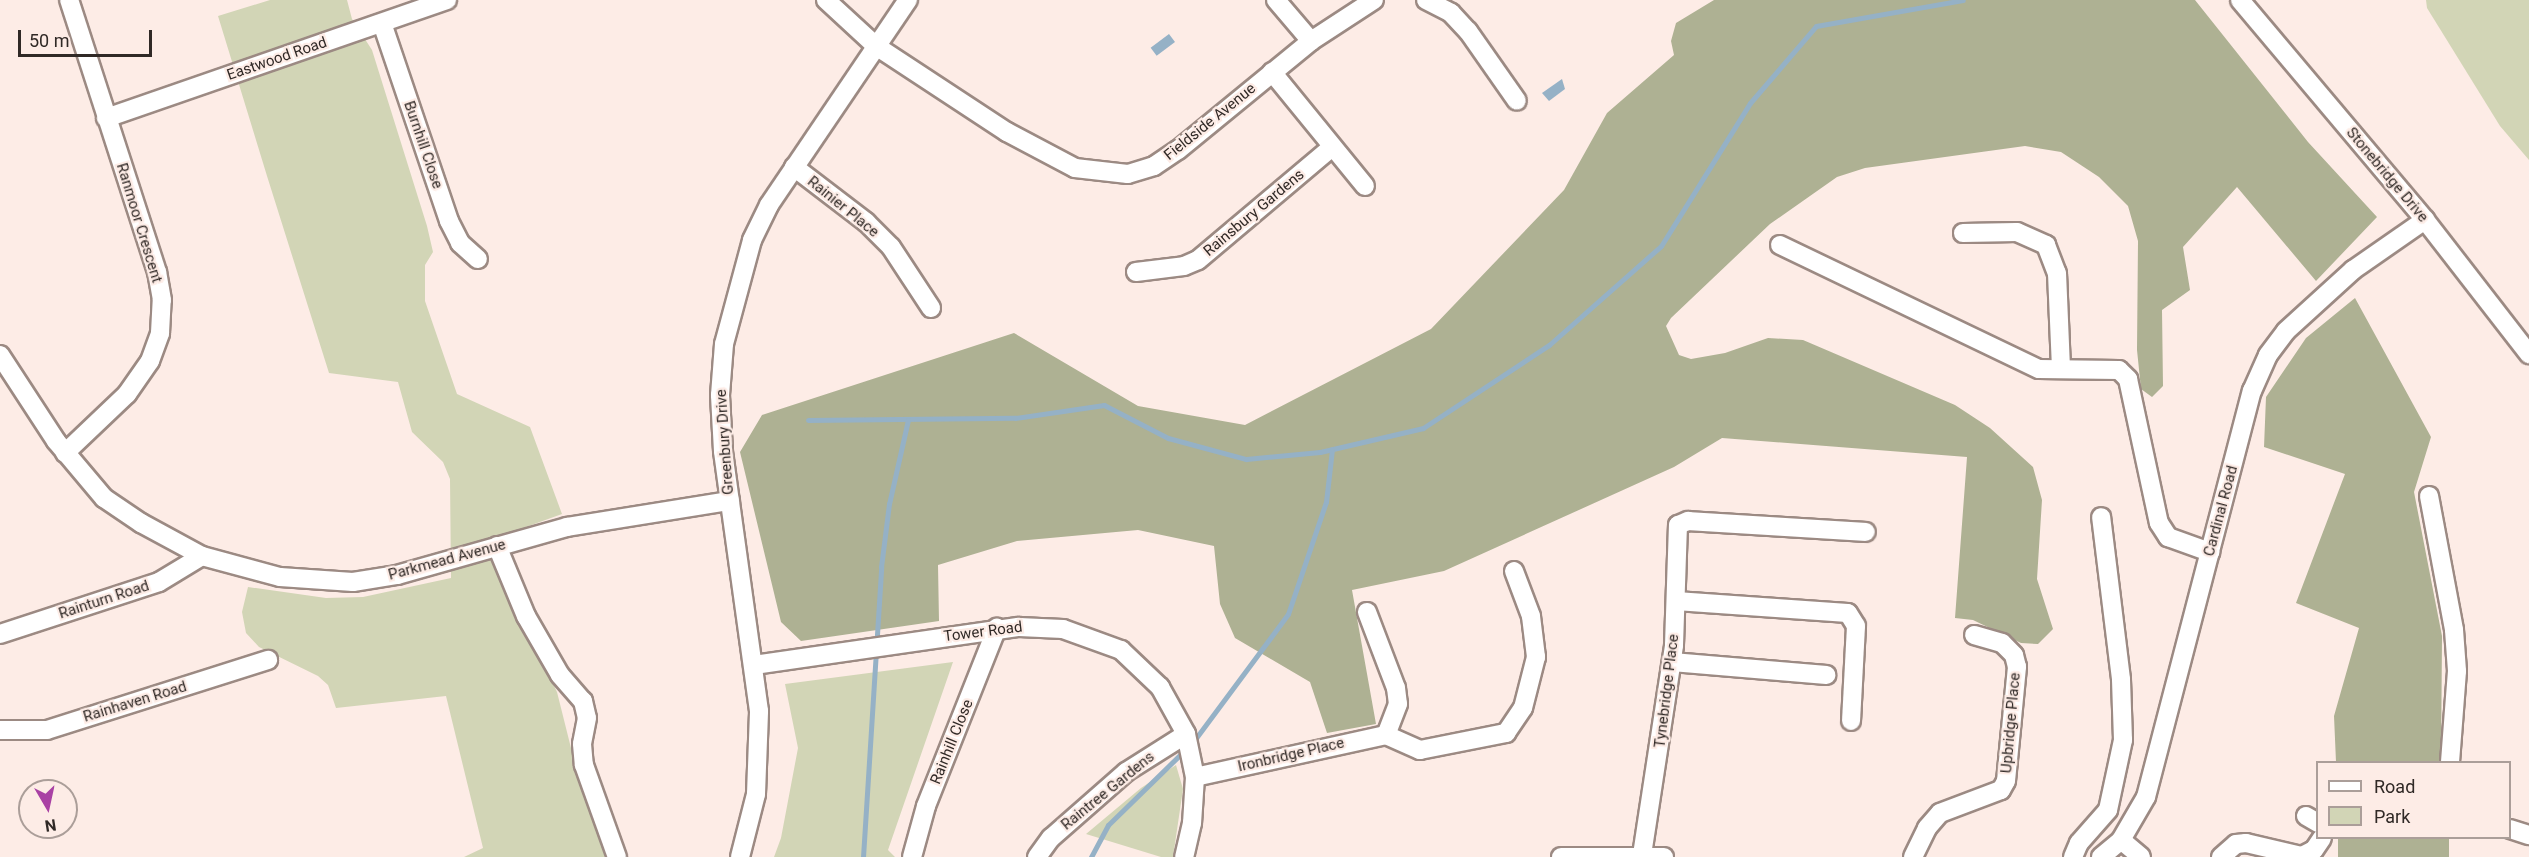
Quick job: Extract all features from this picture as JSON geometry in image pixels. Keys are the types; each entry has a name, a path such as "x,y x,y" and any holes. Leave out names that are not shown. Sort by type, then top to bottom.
{"street":[{"name":"Ranmoor Crescent","path":"65,453 127,394 150,361 160,333 162,300 157,272 69,0"},
{"name":"Eastwood Road","path":"106,118 447,0"},
{"path":"826,0 876,46"},
{"name":"Greenbury Drive","path":"740,857 749,830 760,751 754,664 730,501 720,395 724,344 752,240 794,166 908,0"},
{"path":"1276,0 1311,41"},
{"name":"Fieldside Avenue","path":"876,46 1056,160 1102,174 1128,174 1154,166 1311,41 1374,0"},
{"path":"1426,0 1451,13 1468,31 1517,101"},
{"name":"Stonebridge Drive","path":"2240,0 2425,220 2529,354"},
{"name":"Burnhill Close","path":"382,23 449,221 460,243 478,259"},
{"path":"1272,72 1365,186"},
{"name":"Rainsbury Gardens","path":"1136,272 1184,266 1198,260 1332,148"},
{"name":"Rainier Place","path":"794,166 866,222 891,247 931,308"},
{"name":"Cardinal Road","path":"2101,857 2121,840 2146,797 2252,391 2268,355 2286,331 2353,270 2425,220"},
{"path":"1963,233 2017,232 2046,245 2057,273 2061,369"},
{"path":"1780,245 2039,369 2119,370 2128,379 2159,523 2168,537 2210,552"},
{"name":"Parkmead Avenue","path":"0,355 65,453 104,498 141,523 202,556 280,577 353,582 397,575 567,527 730,501"},
{"path":"2429,496 2454,630 2457,671 2450,761"},
{"path":"2073,857 2079,843 2108,810 2123,740 2121,679 2101,517"},
{"name":"Tynebridge Place","path":"1642,855 1672,662 1678,525 1688,521 1866,532"},
{"path":"497,546 526,616 560,675 583,701 586,718 582,744 588,783 617,857"},
{"name":"Rainturn Road","path":"0,634 159,582 202,556"},
{"path":"1367,612 1396,688 1398,704 1386,735 1420,750 1491,739 1506,733 1516,724 1536,657 1531,615 1514,571"},
{"path":"1676,601 1848,613 1856,626 1851,721"},
{"name":"Tower Road","path":"754,664 997,628 1063,629 1121,650 1160,687 1186,734 1195,777 1192,823 1184,857"},
{"name":"Rainhill Close","path":"912,857 926,806 997,628"},
{"name":"Upbridge Place","path":"1913,857 1927,828 1940,813 2001,790 2006,781 2017,667 2014,655 2002,643 1974,635"},
{"name":"Rainhaven Road","path":"0,730 47,730 268,660"},
{"path":"1672,662 1826,675"},
{"name":"Raintree Gardens","path":"1037,857 1052,838 1126,772 1186,734"},
{"name":"Ironbridge Place","path":"1195,777 1386,735"},
{"path":"2511,829 2529,835"},
{"path":"2222,856 2236,844 2246,843 2302,856 2314,850 2321,839"},
{"path":"2121,840 2141,857"},
{"path":"1561,857 1642,855 1664,857"}],"green space":[{"path":"270,0 347,0 352,19 372,50 427,226 433,252 425,265 425,301 457,394 530,427 562,514 490,540 524,624 557,692 578,776 608,857 464,857 483,848 446,696 336,708 328,685 318,676 259,647 246,633 242,612 248,587 326,598 363,597 451,578 450,479 443,462 412,432 398,382 329,373 267,176 218,16"},
{"path":"1714,0 2195,0 2308,142 2377,217 2316,281 2237,187 2183,247 2190,290 2162,310 2163,386 2152,397 2141,389 2137,350 2138,241 2128,206 2099,177 2061,152 2025,146 1865,168 1837,177 1770,224 1671,318 1666,326 1679,355 1691,359 1725,353 1768,338 1803,340 1955,405 1990,428 2033,467 2042,500 2037,579 2053,629 2038,644 2021,643 1973,620 1955,618 1967,457 1722,438 1674,467 1444,571 1352,590 1376,724 1327,733 1310,682 1235,638 1220,604 1214,546 1138,530 1017,541 938,565 939,621 801,641 781,622 740,452 762,415 1014,333 1138,406 1245,425 1431,329 1564,190 1607,113 1674,55 1671,41 1676,23"},
{"path":"2426,0 2529,0 2529,160 2500,126 2427,8"},
{"path":"2355,298 2431,437 2414,492 2442,636 2441,761 2336,761 2334,716 2359,628 2296,603 2345,474 2264,447 2266,397 2306,338"},
{"path":"953,662 888,850 895,857 774,857 781,838 798,748 785,684"},
{"path":"1176,765 1183,789 1173,857 1161,857 1086,834 1141,788"},
{"path":"2338,839 2449,839 2449,857 2338,857"}],"water":[{"path":"1169,34 1175,42 1157,56 1151,48"},
{"path":"1562,79 1565,89 1549,101 1542,93"}],"waterway":[{"path":"808,420 1015,418 1104,405 1168,438 1246,459 1320,452 1423,428 1549,345 1661,246 1750,103 1816,26 1963,0"},
{"path":"863,857 881,567 889,504 908,420"},
{"path":"1193,742 1288,614 1326,502 1332,449"},
{"path":"1091,857 1108,825 1186,749"}]}
